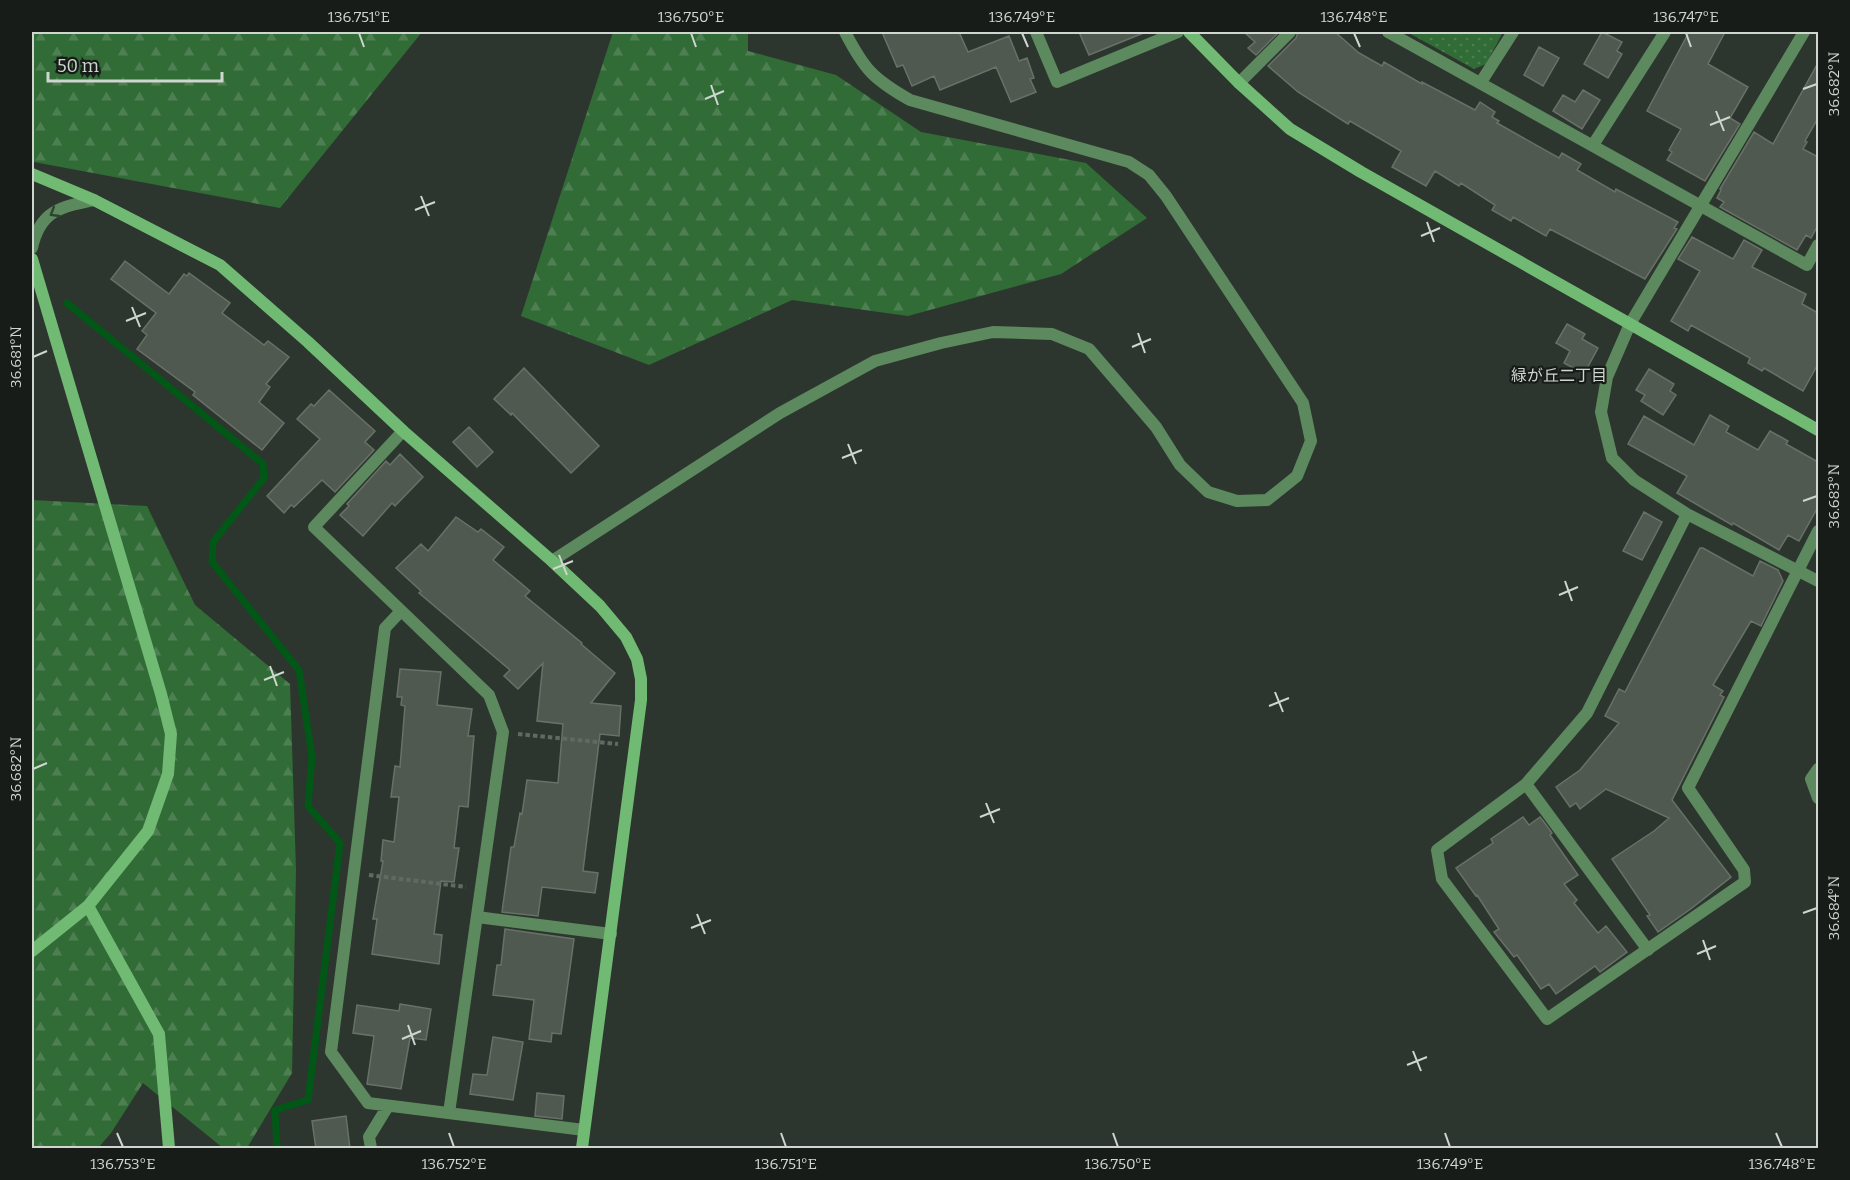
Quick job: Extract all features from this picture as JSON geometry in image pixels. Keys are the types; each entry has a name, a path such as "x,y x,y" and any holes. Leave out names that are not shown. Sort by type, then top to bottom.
{"street":[{"path":"552,561 780,413 874,361 993,332 1052,334 1089,349 1156,427 1180,465 1208,492 1237,501 1267,500 1297,476 1311,441 1303,403 1166,196 1149,175 1129,162 910,100 882,84 860,60 845,32"},
{"path":"1036,32 1057,82 1178,32"},
{"path":"1189,32 1239,83 1290,129 1361,172 1818,430"},
{"path":"1239,83 1290,32"},
{"path":"1388,32 1807,266 1818,245"},
{"path":"1481,82 1513,32"},
{"path":"1593,145 1665,32"},
{"path":"1804,32 1630,324 1607,376 1601,412 1612,458 1634,480 1687,514 1818,581"},
{"path":"32,174 94,200 220,265 308,342 403,431 552,561 600,606 626,637 637,659 641,679 641,700 582,1149"},
{"path":"32,248 35,234 43,220 56,210 94,200"},
{"path":"32,259 161,694 171,735 168,774 148,831 88,906 32,951"},
{"path":"403,431 314,528 489,695 503,732 449,1113"},
{"path":"1687,514 1587,713 1526,784 1437,850 1442,879 1547,1019 1745,882 1744,870 1688,788 1818,531"},
{"path":"401,611 385,628 331,1052 368,1103 585,1130"},
{"path":"1818,769 1811,779 1818,798"},
{"path":"1526,784 1648,950"},
{"path":"88,906 159,1034 169,1149"},
{"path":"477,917 611,934"},
{"path":"371,1149 369,1137 388,1106"}],"path":[{"path":"503,732 635,746"},
{"path":"353,873 481,889"}],"green space":[{"path":"32,32 422,32 280,208 34,162 32,158"},
{"path":"613,32 748,32 748,51 836,75 921,132 1086,163 1147,218 1061,274 908,316 792,300 649,365 521,316"},
{"path":"1407,32 1503,32 1486,64 1474,69"},
{"path":"32,500 147,506 195,605 290,684 296,870 292,1073 247,1148 223,1148 143,1083 111,1133 98,1148 32,1148"}],"building":[{"path":"882,32 959,32 968,52 1009,36 1019,61 1027,58 1034,78 1030,79 1036,92 1011,102 996,67 940,90 934,76 912,86 903,65 897,67"},
{"path":"1079,32 1146,32 1089,55"},
{"path":"1244,32 1279,32 1256,55 1248,48 1255,42"},
{"path":"1298,32 1335,32 1359,53 1382,66 1384,62 1475,110 1480,102 1495,112 1492,117 1499,121 1497,123 1559,158 1562,153 1581,164 1577,170 1615,192 1616,189 1678,222 1674,228 1677,229 1645,279 1550,229 1546,236 1513,217 1511,221 1492,210 1495,205 1461,183 1459,186 1435,171 1426,186 1392,167 1401,151 1350,121 1348,124 1298,92 1268,66 1296,38"},
{"path":"1602,32 1622,42 1617,51 1622,54 1608,78 1584,64"},
{"path":"1689,32 1725,32 1708,64 1748,87 1730,118 1740,124 1705,181 1667,160 1672,152 1669,150 1681,129 1647,111"},
{"path":"1539,47 1559,58 1543,86 1524,75"},
{"path":"1818,63 1818,118 1803,149 1818,157 1818,225 1811,238 1806,235 1797,250 1720,207 1724,202 1717,198 1754,132 1773,144"},
{"path":"1583,90 1600,100 1582,129 1553,111 1563,95 1575,102"},
{"path":"1692,237 1733,259 1744,240 1762,250 1752,267 1806,294 1802,304 1818,313 1818,364 1803,391 1764,368 1762,371 1748,363 1750,358 1691,325 1688,331 1671,321 1700,271 1678,259"},
{"path":"125,261 169,294 184,274 187,276 189,273 230,303 222,313 264,345 268,341 289,357 266,384 270,387 259,402 284,423 262,450 193,395 195,392 137,349 147,335 142,331 156,313 111,279"},
{"path":"1567,324 1585,334 1582,339 1598,348 1584,374 1564,363 1570,351 1556,343"},
{"path":"524,368 599,446 571,473 512,413 511,415 494,399"},
{"path":"1649,369 1674,384 1670,391 1676,395 1663,415 1641,401 1645,395 1636,390"},
{"path":"329,390 375,431 365,442 374,450 335,492 322,480 294,507 291,505 284,513 267,496 320,439 297,419"},
{"path":"1710,415 1729,426 1726,432 1758,450 1770,431 1788,441 1786,444 1818,462 1818,507 1799,541 1788,535 1779,550 1733,523 1732,525 1677,493 1687,476 1628,444 1644,416 1694,445"},
{"path":"469,427 493,452 477,467 453,442"},
{"path":"400,454 423,477 395,506 392,503 363,536 340,515 349,506 347,504 386,461 390,465"},
{"path":"1644,512 1662,522 1642,560 1623,551"},
{"path":"456,517 478,532 481,529 504,547 493,560 530,591 525,596 615,673 591,703 621,706 619,736 600,734 583,871 598,873 595,893 542,887 538,916 502,912 511,847 514,847 520,813 522,814 527,780 558,783 563,724 537,721 543,663 518,689 504,676 510,670 419,593 421,591 396,568 421,544 428,551"},
{"path":"1700,548 1753,576 1760,561 1778,570 1783,581 1761,626 1751,621 1713,685 1723,691 1720,695 1724,697 1672,800 1731,877 1658,932 1647,916 1650,915 1612,859 1669,818 1606,789 1580,809 1576,803 1570,807 1556,787 1580,770 1619,723 1605,716 1619,689 1625,692"},
{"path":"400,669 441,672 437,705 472,709 468,736 474,736 468,807 459,806 454,848 459,848 454,882 441,881 434,934 442,935 439,964 372,954 377,919 373,919 383,861 381,861 383,840 394,842 399,797 391,797 395,766 400,767 405,706 401,705 402,697 397,697"},
{"path":"1523,817 1529,825 1540,817 1544,822 1552,833 1550,835 1578,875 1564,884 1577,900 1574,903 1598,933 1606,926 1627,952 1600,972 1595,966 1556,994 1549,984 1541,989 1517,955 1514,957 1494,932 1499,929 1456,868 1493,843 1491,839"},
{"path":"505,929 574,939 561,1034 552,1033 551,1042 529,1039 534,1000 493,995 497,965 501,965"},
{"path":"400,1004 431,1009 426,1040 410,1038 401,1089 367,1084 374,1036 353,1033 357,1005 399,1011"},
{"path":"493,1037 523,1042 513,1100 470,1094 473,1074 487,1075"},
{"path":"537,1093 564,1096 562,1119 535,1116"},
{"path":"346,1116 350,1149 316,1149 312,1121"}],"waterway":[{"path":"67,303 263,464 264,478 213,542 212,562 299,670 312,757 308,806 340,843 308,1100 275,1110 277,1148"}],"district":[{"name":"緑が丘二丁目","path":"1559,375"}]}
